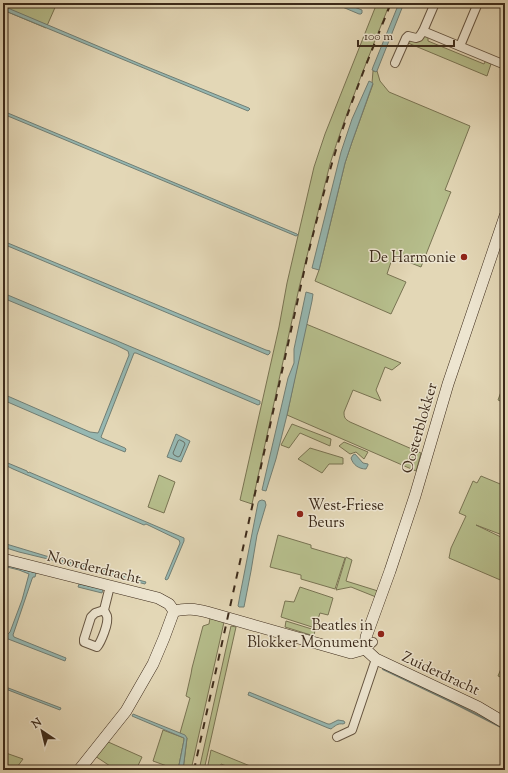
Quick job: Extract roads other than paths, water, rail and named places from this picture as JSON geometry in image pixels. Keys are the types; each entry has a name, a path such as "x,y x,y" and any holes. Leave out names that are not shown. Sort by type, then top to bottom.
{"street":[{"path":"395,63 406,38 408,36 416,38 419,37 423,31 435,3"},
{"path":"460,46 478,3"},
{"path":"423,31 505,64"},
{"name":"Oosterblokker","path":"369,646 366,637 413,503 448,384 505,216"},
{"name":"Noorderdracht","path":"3,559 164,601 169,604 174,611"},
{"path":"104,610 110,586"},
{"path":"79,770 126,711 153,664 174,611 193,609 207,612 350,653 369,646"},
{"name":"Zuiderdracht","path":"369,646 376,659 478,707 505,723"},
{"path":"337,737 352,730 376,659"}],"water":[{"path":"333,3 344,3 362,10 362,13 359,14"},
{"path":"399,3 404,3 376,72 372,70 373,67"},
{"path":"3,6 250,109 248,111 3,10"},
{"path":"369,81 373,83 345,163 319,270 312,268 341,152 352,119"},
{"path":"3,111 298,235 296,236 3,114"},
{"path":"3,241 270,351 270,353 268,355 3,244"},
{"path":"306,292 313,294 312,301 287,415 266,491 262,490 288,378 294,363 294,349"},
{"path":"3,293 260,401 260,404 258,405 134,353 101,437 125,448 125,452 100,442 3,400 3,394 90,432 98,433 129,355 128,351 3,298"},
{"path":"176,434 190,441 181,462 167,457"},
{"path":"355,454 363,463 368,464 366,469 363,469 353,463 351,458"},
{"path":"3,461 27,471 28,473 29,472 184,538 168,579 165,579 180,543 179,540 146,524 144,525 13,469 3,464"},
{"path":"262,500 265,501 266,505 257,535 244,607 239,607 258,503"},
{"path":"3,543 46,556 146,582 145,584 19,552 3,547"},
{"path":"3,564 36,573 35,577 32,579 13,635 14,637 66,658 65,661 3,637 3,632 8,634 10,632 22,600 29,574 3,566"},
{"path":"79,584 103,589 102,593 78,587"},
{"path":"3,686 61,708 60,710 3,688"},
{"path":"249,692 328,724 338,720 344,721 345,723 338,724 331,729 248,695"},
{"path":"133,714 185,735 187,738 183,770 178,770 184,738 132,716"}],"waterway":[{"path":"383,669 501,727"}],"railway":[{"path":"194,770 307,258 319,210 347,115 391,3"}],"place":[{"name":"De Harmonie","path":"464,257"},
{"name":"West-Friese Beurs","path":"300,514"},
{"name":"Beatles in Blokker Monument","path":"381,634"}]}
